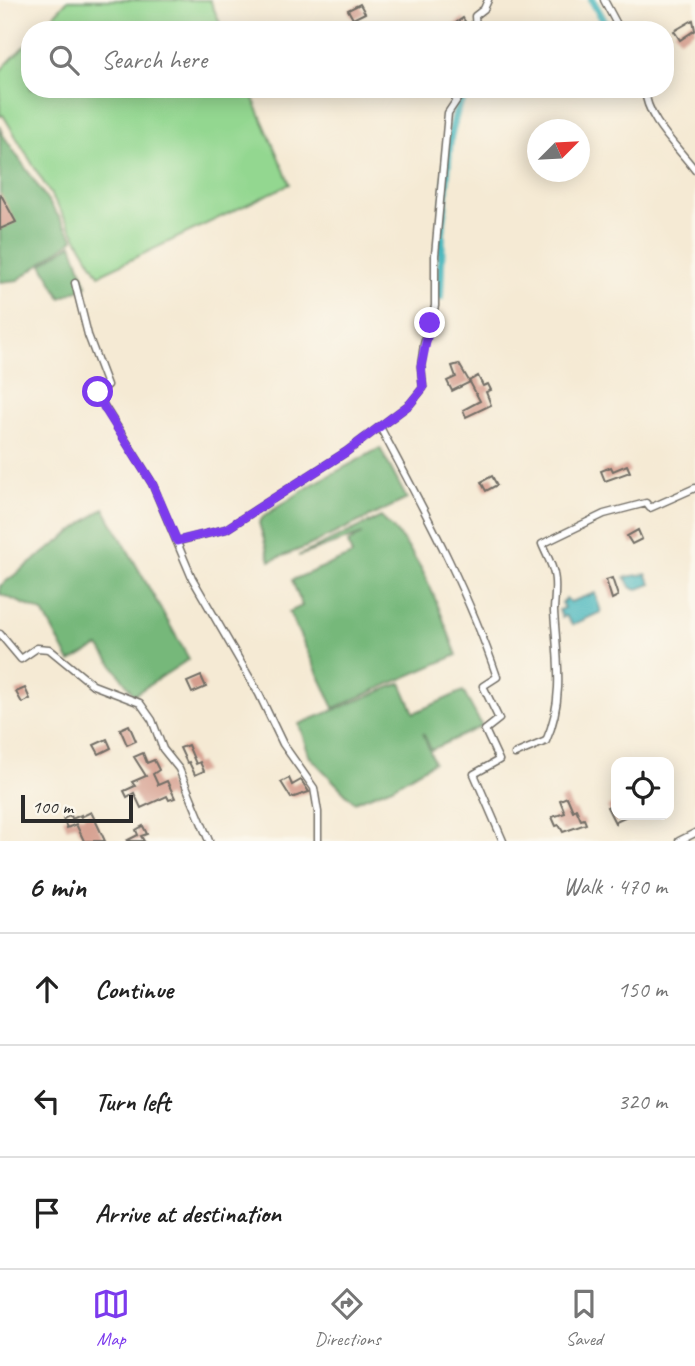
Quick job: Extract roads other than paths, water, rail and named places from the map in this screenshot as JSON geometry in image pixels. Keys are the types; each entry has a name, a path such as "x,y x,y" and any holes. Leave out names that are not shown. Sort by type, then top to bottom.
{"street":[{"path":"475,21 475,16 484,9 488,0"},
{"path":"604,0 615,21"},
{"path":"177,541 226,529 346,452 410,404 423,388 421,366 424,344 435,306 435,255 448,113 458,98"},
{"path":"645,98 656,119 695,170"},
{"path":"75,283 88,335 107,385 98,392 104,407 152,483 192,578 259,694 283,744 314,788 318,812 318,841"},
{"path":"380,427 464,594 486,642 497,677 483,686 499,719 485,730 499,760 474,774 503,841"},
{"path":"514,754 546,741 557,701 559,658 554,611 555,575 542,544 604,514 646,503 650,508 695,488"},
{"path":"0,634 21,659 37,648 49,649 93,685 140,703 152,720 163,749 179,769 209,841"},
{"path":"679,841 695,832"}],"water":[{"path":"646,574 651,584 636,590 625,577"},
{"path":"595,593 601,612 572,625 566,616 562,617 559,610 564,608 562,603 566,598 570,602"}],"waterway":[{"path":"592,0 604,21"},
{"path":"440,297 450,137 458,106 463,98"}]}
